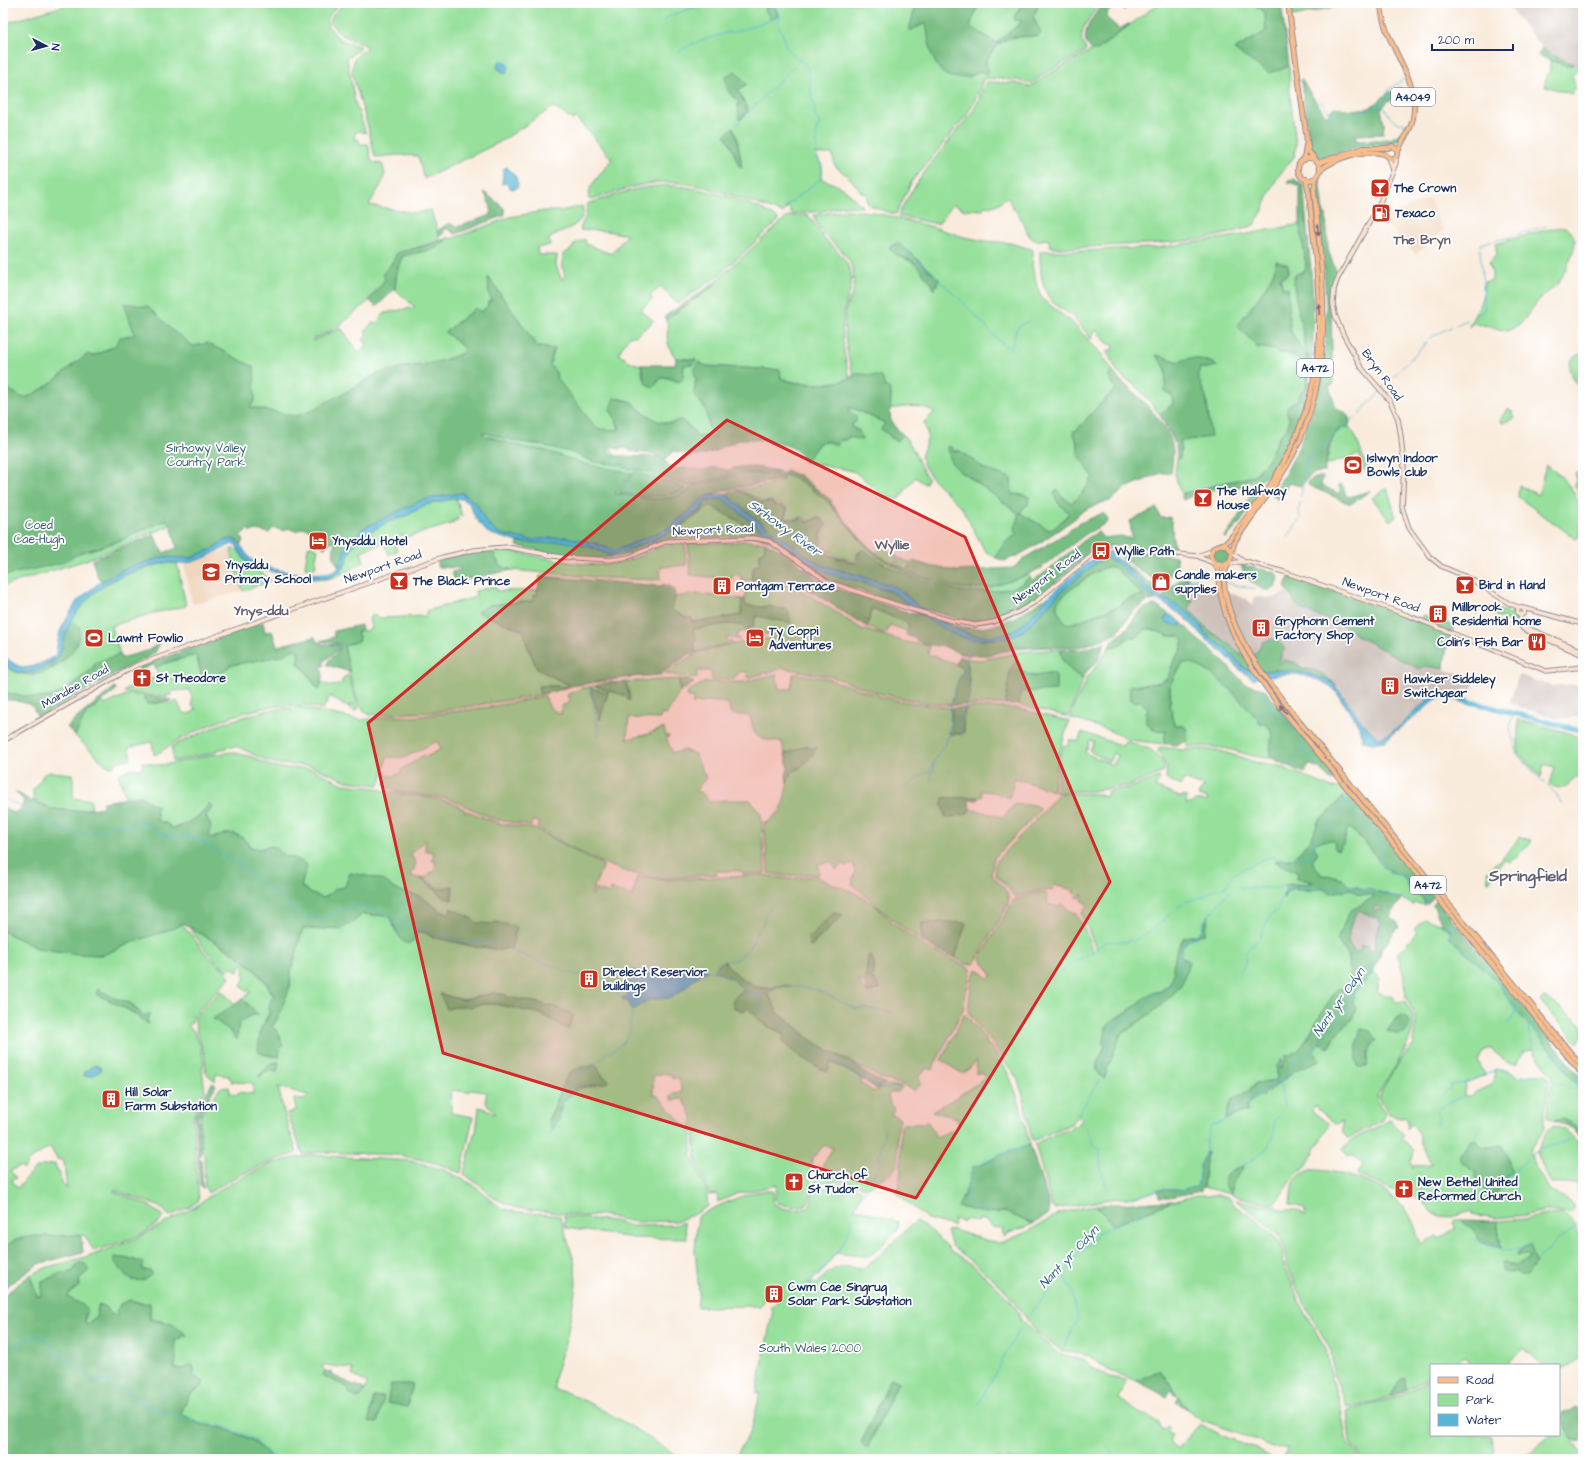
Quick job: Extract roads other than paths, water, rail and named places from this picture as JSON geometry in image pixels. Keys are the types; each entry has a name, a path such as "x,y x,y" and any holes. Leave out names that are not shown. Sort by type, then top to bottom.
{"main road":[{"path":"1288,3 1309,152 1317,162 1320,170"},
{"name":"A4049","path":"1381,3 1386,32 1407,74 1412,89 1414,110 1413,118 1409,132 1397,155"},
{"path":"1304,160 1310,158 1317,162 1363,148 1395,148 1397,155 1388,157 1376,153 1358,154 1326,166 1320,170 1316,177 1306,179 1302,177 1299,171 1300,165 1304,160 1307,141"},
{"path":"1389,147 1403,141"},
{"path":"1389,147 1388,157 1393,170"},
{"name":"Bryn Road","path":"1397,155 1393,170 1378,207 1337,280 1333,294 1336,315 1353,355 1366,374 1387,396 1396,414 1401,437 1404,468 1402,507 1409,528 1430,557 1441,566 1471,579 1510,604 1521,614"},
{"name":"A472","path":"1232,552 1235,541 1283,473 1294,452 1305,427 1318,384 1322,356 1324,321 1323,287 1314,190 1316,177"},
{"name":"A472","path":"1221,545 1228,541 1232,536 1263,495 1280,469 1298,432 1312,388 1318,348 1319,313 1309,193 1306,179"},
{"name":"Newport Road","path":"160,656 447,555 498,547 518,548 560,558 610,560 629,557 656,545 676,540 762,539 769,541 828,582 910,609 942,618 976,625 1006,618 1034,602 1085,560 1109,548 1137,549 1197,556 1214,564"},
{"path":"1221,545 1226,546 1232,552 1232,558 1228,564 1220,566 1214,564 1210,556 1211,551 1216,546 1221,545"},
{"name":"Newport Road","path":"1197,556 1211,551"},
{"name":"Newport Road","path":"1232,552 1236,557 1244,562"},
{"name":"Newport Road","path":"1228,564 1244,562 1273,568 1364,599 1546,671 1583,667"},
{"name":"A472","path":"1214,564 1219,578 1226,615 1233,632 1254,671 1272,696 1583,1075"},
{"name":"A472","path":"1228,564 1224,572 1228,607 1241,639 1260,671 1303,726 1583,1068"},
{"name":"Bryn Road","path":"1510,604 1583,624"},
{"path":"1521,614 1518,610 1522,608"},
{"path":"1522,608 1520,625 1523,629 1583,655"},
{"path":"1521,614 1533,611"},
{"path":"1521,622 1526,627 1583,650"},
{"name":"Maindee Road","path":"3,741 120,673 160,656"}],"water":[{"path":"501,60 509,67 506,74 497,68 498,63"},
{"path":"507,167 516,177 518,185 517,188 511,189 506,183 502,184 503,169"},
{"path":"462,493 476,503 486,522 495,531 501,534 530,540 566,537 617,550 671,527 706,496 723,494 728,496 775,534 821,565 898,588 920,608 950,627 974,636 993,636 1010,633 1021,626 1048,597 1087,563 1098,556 1111,553 1151,591 1183,609 1192,616 1201,626 1205,634 1227,649 1243,667 1249,670 1302,672 1328,680 1336,686 1360,720 1378,738 1390,733 1426,701 1437,696 1449,694 1461,696 1472,701 1471,705 1450,698 1437,699 1385,741 1373,743 1363,741 1358,724 1334,689 1330,686 1311,678 1292,674 1255,678 1254,680 1207,641 1185,617 1147,593 1117,563 1106,557 1097,562 1059,594 1023,631 1007,638 975,640 961,637 924,617 894,593 859,581 833,575 800,557 794,550 774,540 721,499 706,501 701,510 673,531 623,552 609,555 595,548 563,541 546,543 518,542 494,535 487,532 476,519 469,503 456,498 425,505 408,515 388,522 366,534 351,548 344,568 328,578 310,579 257,569 247,562 235,544 232,544 205,558 193,562 163,563 148,566 121,576 109,583 87,600 78,611 68,628 58,658 44,667 24,673 17,672 3,662 3,654 10,661 22,667 40,664 55,656 60,631 77,601 101,581 122,570 162,557 196,557 197,555 213,549 224,540 233,539 239,543 251,559 259,564 281,571 294,573 307,574 330,572 338,569 347,545 362,529 422,500"},
{"path":"1169,614 1181,622 1181,626 1168,623 1164,620"},
{"path":"698,968 707,971 674,996 649,1000 633,1011 628,1001 623,1000 623,996 627,997 632,970 668,976 680,972 684,973"},
{"path":"95,1065 101,1067 100,1071 94,1075 85,1076 84,1072"}],"waterway":[{"path":"271,10 276,3"},
{"path":"665,26 664,19 669,16 709,3"},
{"path":"777,3 775,5 780,18 777,22 785,40 786,48 808,68 812,102 815,103 815,117 820,122 816,130 817,147 815,153 822,165 822,178 787,205 783,213"},
{"path":"677,53 702,40 729,32 731,33 778,17"},
{"path":"736,125 800,60"},
{"path":"1376,103 1384,101 1387,97 1389,89 1404,79"},
{"path":"1320,100 1333,117 1358,113 1363,110 1371,110 1382,105 1393,120 1406,124"},
{"path":"1542,227 1547,226"},
{"path":"1515,235 1539,228"},
{"path":"1495,241 1513,236"},
{"path":"1480,246 1480,244 1492,241"},
{"path":"898,243 958,297 1000,342 1011,349 1017,328 1029,321"},
{"path":"1473,317 1485,311 1480,249"},
{"path":"1456,325 1467,320"},
{"path":"1430,338 1451,327"},
{"path":"1402,368 1427,342"},
{"path":"1383,388 1399,371"},
{"path":"1359,414 1380,392"},
{"path":"1301,497 1306,461 1355,417"},
{"path":"1288,537 1300,519 1300,502"},
{"path":"1263,587 1269,584 1272,573"},
{"path":"1204,577 1209,576 1218,579"},
{"path":"1159,590 1170,592 1176,590 1183,582 1197,578"},
{"path":"1226,583 1255,589"},
{"path":"902,790 925,773 929,772 939,752 946,743 952,728 950,717 952,699 958,681 967,664 970,639"},
{"path":"953,724 963,712 968,700 969,686 964,671"},
{"path":"590,687 598,737"},
{"path":"1259,691 1302,737 1302,750 1300,756 1288,766"},
{"name":"Sirhowy River","path":"1467,701 1583,731"},
{"path":"1260,723 1261,717 1270,708"},
{"path":"1512,713 1510,729 1517,754 1544,783"},
{"path":"944,743 951,725 950,718"},
{"path":"960,718 962,737"},
{"path":"1303,747 1312,761 1320,769"},
{"path":"931,781 931,773 934,771 934,762"},
{"path":"1548,786 1555,793 1562,805"},
{"path":"1177,908 1185,902 1205,896 1209,892 1227,886 1233,874 1262,860 1272,857 1287,861 1292,859 1308,858 1311,855 1314,839 1328,828 1330,820 1340,812 1345,800 1350,795"},
{"path":"3,798 23,808 29,814 35,815 44,823 83,835 91,831 99,832 116,823 129,826 143,822 148,823 150,827 157,832 170,837 188,836 210,845 221,855 242,865 245,871 256,876 269,891 278,893 292,909 303,918 327,917 332,913 344,910 347,907 360,905 366,906 371,909 376,909 390,918 397,919 412,928 428,930 434,935 459,939 464,942 504,943 509,949 540,963 557,967 564,972 581,975"},
{"path":"1346,800 1353,814 1375,838 1384,852 1377,860 1391,874 1402,875 1407,882 1407,886 1426,897 1427,905"},
{"path":"1368,829 1375,824"},
{"path":"1376,838 1381,833"},
{"path":"1406,878 1413,872"},
{"path":"1239,978 1240,971 1245,965 1246,951 1260,938 1269,916 1277,911 1284,892 1289,887 1297,888 1301,886 1304,889 1307,887 1316,887 1318,885 1334,889 1337,887 1342,889 1345,887 1353,887 1355,889 1363,890 1368,889 1397,897 1413,905"},
{"path":"1240,888 1273,888 1286,886 1285,890"},
{"path":"1105,1076 1103,1073 1102,1063 1106,1058 1109,1041 1116,1025 1134,1017 1152,998 1159,996 1174,982 1180,974 1179,965 1182,947 1190,939 1196,937 1198,933 1202,931 1204,922 1230,891"},
{"path":"1427,897 1430,893"},
{"path":"714,971 722,962 738,959 746,952 764,921 765,915 771,907"},
{"path":"1134,940 1147,933 1175,909"},
{"path":"1440,913 1445,910"},
{"path":"1444,924 1451,930 1450,937 1452,940 1496,980 1523,1020 1539,1036 1575,1082 1582,1088 1583,1087"},
{"path":"1451,930 1457,925"},
{"path":"1062,972 1068,965 1092,952 1106,942 1128,942 1130,940"},
{"name":"Nant yr Odyn","path":"1124,1199 1150,1193 1156,1190 1181,1190 1197,1187 1200,1166 1205,1156 1206,1142 1211,1125 1225,1121 1238,1106 1255,1096 1259,1091 1268,1088 1273,1082 1280,1083 1295,1060 1307,1057 1314,1051 1320,1041 1347,1010 1352,996 1370,977 1378,961 1379,955"},
{"path":"1486,969 1490,965"},
{"path":"707,971 718,972 726,977 730,977 752,995 765,993 778,987 792,986 817,990 856,1009 863,1008 891,1012"},
{"path":"606,982 611,982 620,998 623,998"},
{"path":"752,995 757,996 762,1010 769,1017 787,1025 804,1042 803,1044 805,1047 810,1047 817,1053 832,1056 834,1061 838,1059 848,1069 852,1069 853,1072 879,1088 898,1088"},
{"path":"1508,1024 1515,1014 1514,1009 1522,1003"},
{"path":"550,1134 560,1118 559,1110 563,1105 561,1102 568,1097 569,1085 572,1079 585,1066 591,1068 607,1054 621,1045 630,1032 630,1023 633,1013"},
{"path":"1535,1054 1528,1027 1536,1020"},
{"path":"1562,1065 1568,1060"},
{"path":"1441,1095 1450,1088 1451,1085 1465,1083 1485,1074 1500,1070 1511,1072 1515,1077 1546,1073 1550,1079 1558,1084 1578,1088 1583,1091"},
{"path":"1078,1115 1099,1081"},
{"path":"1280,1083 1284,1106"},
{"path":"1436,1125 1439,1118 1436,1112 1446,1104 1463,1096"},
{"path":"1243,1166 1266,1150 1274,1133 1275,1119 1280,1117"},
{"path":"1578,1129 1583,1125"},
{"path":"1085,1127 1095,1146 1099,1149 1101,1169 1108,1190"},
{"path":"861,1197 877,1170 882,1142 884,1141 884,1129"},
{"path":"1475,1137 1477,1132 1481,1130"},
{"path":"1035,1140 1054,1131"},
{"path":"1490,1192 1494,1184 1509,1176 1537,1150 1560,1144 1572,1136"},
{"path":"977,1166 1002,1154 1029,1146"},
{"path":"973,1167 965,1193 970,1202 982,1211"},
{"name":"Nant yr Odyn","path":"1027,1317 1099,1233 1121,1221 1145,1213 1146,1204"},
{"path":"792,1293 815,1278 843,1244 852,1224 851,1213 855,1208"},
{"path":"1538,1260 1541,1254 1550,1249 1559,1239 1583,1223"},
{"path":"1470,1239 1509,1249 1524,1248 1533,1244"},
{"path":"1064,1275 1071,1289 1078,1320 1064,1348"},
{"name":"Nant yr Odyn","path":"979,1403 1019,1330"},
{"path":"3,1348 15,1345 25,1338 30,1338 37,1335 50,1342 55,1354 76,1365 94,1380 103,1380 118,1386 136,1400 153,1407 159,1412 188,1418 198,1422 206,1422 214,1426 223,1426 256,1440 270,1456 274,1457 275,1459"},
{"path":"1107,1445 1116,1459"}],"place":[{"name":"The Crown","path":"1380,188"},
{"name":"Texaco","path":"1381,213"},
{"name":"Islwyn Indoor Bowls club","path":"1353,465"},
{"name":"The Halfway House","path":"1203,498"},
{"name":"Ynysddu Hotel","path":"318,541"},
{"name":"Wyllie Path","path":"1101,551"},
{"name":"Ynysddu Primary School","path":"211,572"},
{"name":"The Black Prince","path":"399,581"},
{"name":"Candle makers supplies","path":"1161,582"},
{"name":"Bird in Hand","path":"1465,585"},
{"name":"Pontgam Terrace","path":"722,586"},
{"name":"Millbrook Residential home","path":"1438,614"},
{"name":"Gryphonn Cement Factory Shop","path":"1261,628"},
{"name":"Lawnt Fowlio","path":"94,638"},
{"name":"Ty Coppi Adventures","path":"755,638"},
{"name":"Colin's Fish Bar","path":"1537,642"},
{"name":"St Theodore","path":"142,678"},
{"name":"Hawker Siddeley Switchgear","path":"1390,686"},
{"name":"Direlect Reservior buildings","path":"589,979"},
{"name":"Hill Solar Farm Substation","path":"111,1099"},
{"name":"Church of St Tudor","path":"794,1182"},
{"name":"New Bethel United Reformed Church","path":"1404,1189"},
{"name":"Cwm Cae Singrug Solar Park Substation","path":"774,1294"}],"district":[{"name":"The Bryn","path":"1422,240"},
{"name":"Wyllie","path":"892,545"},
{"name":"Ynys-ddu","path":"261,611"},
{"name":"Springfield","path":"1528,876"}],"park label":[{"name":"Sirhowy Valley Country Park","path":"206,455"},
{"name":"Coed Cae-Hugh","path":"39,532"},
{"name":"South Wales 2000","path":"810,1348"}]}
